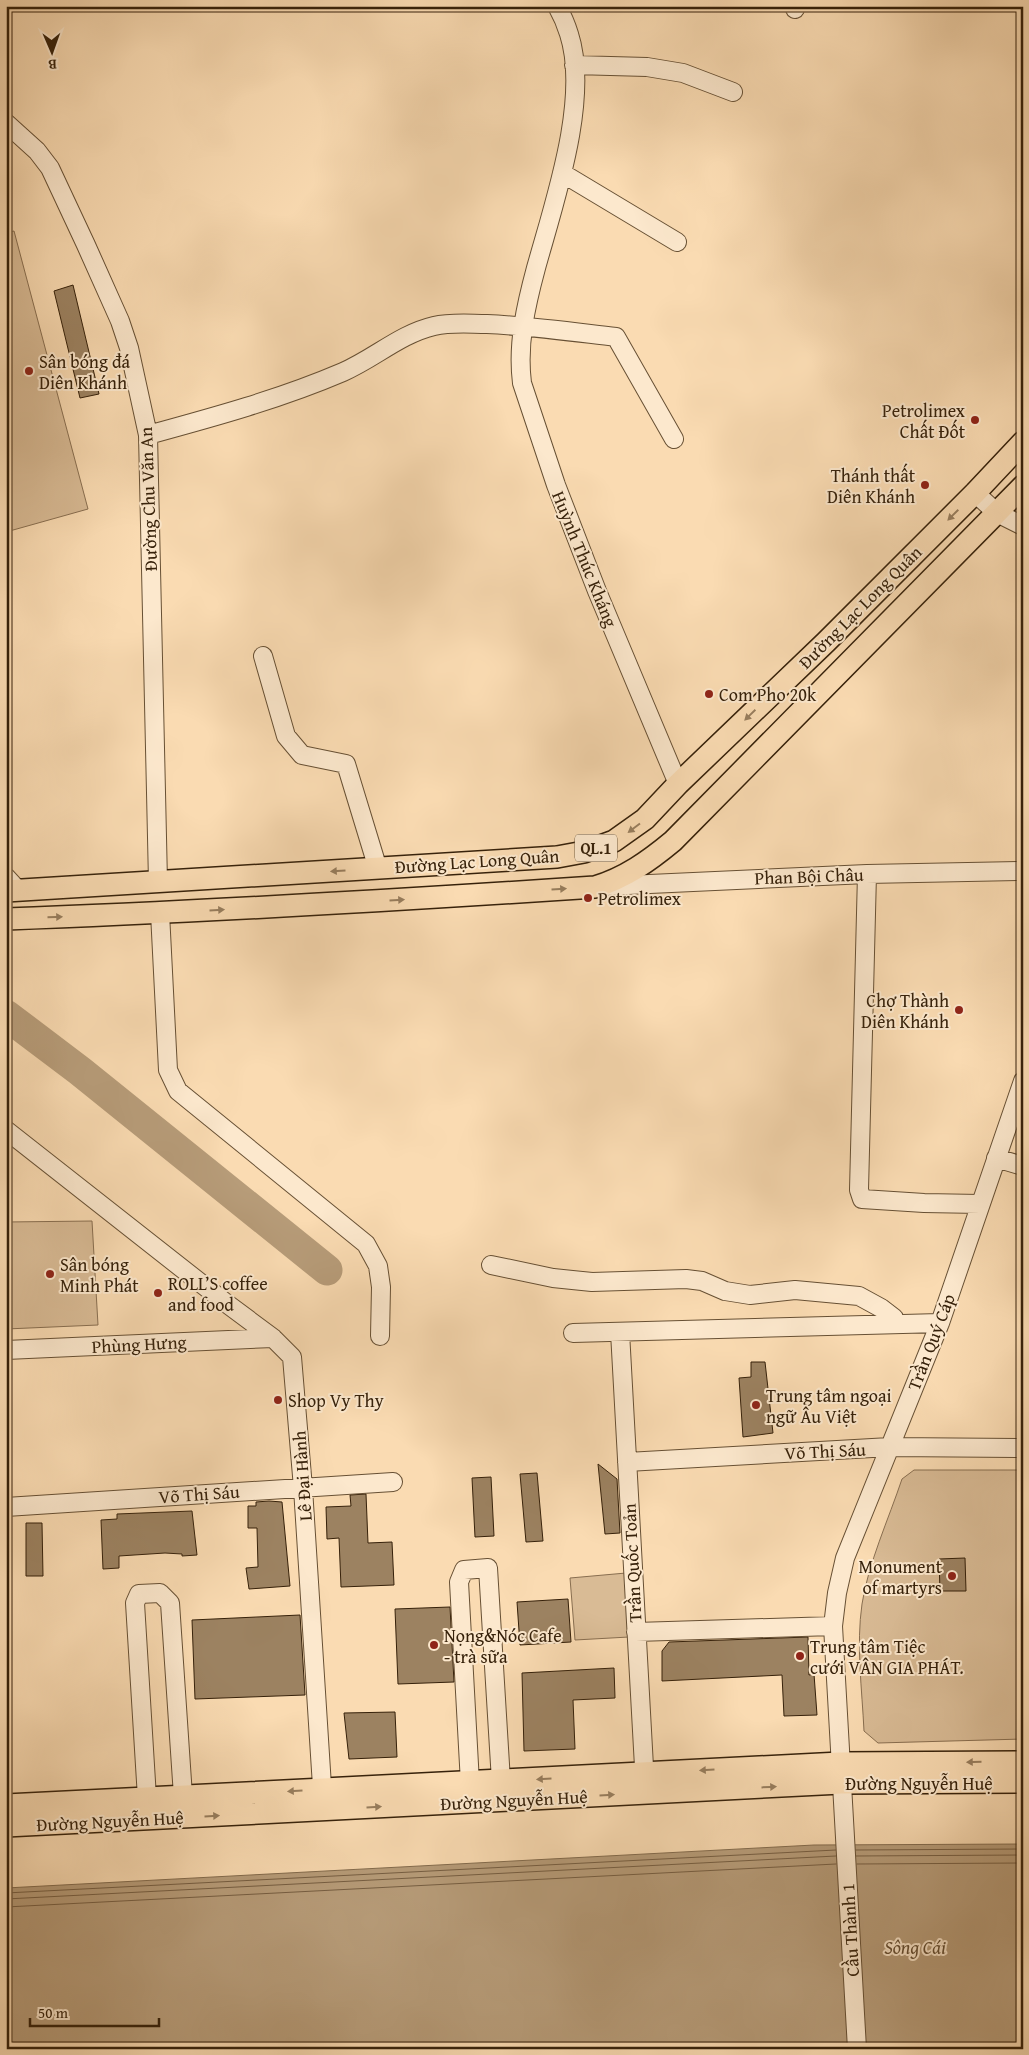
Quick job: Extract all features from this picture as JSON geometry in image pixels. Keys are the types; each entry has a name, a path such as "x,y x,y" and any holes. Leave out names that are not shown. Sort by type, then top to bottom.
{"main road":[{"name":"Đường Lạc Long Quân","path":"10,886 158,882 557,857 584,852 614,841 646,819 678,784 826,642 975,493 1023,442"},
{"name":"Đường Lạc Long Quân","path":"6,919 160,913 595,886 612,882 640,867 672,841 1023,486"},
{"name":"Đường Nguyễn Huệ","path":"6,1826 323,1800 1023,1762"},
{"name":"Đường Nguyễn Huệ","path":"840,1773 1023,1782"},
{"name":"Đường Nguyễn Huệ","path":"6,1805 183,1796 323,1800 501,1781 644,1783"}],"street":[{"name":"Huỳnh Thúc Kháng","path":"557,6 570,35 574,65 575,85 571,127 562,172 530,293 523,326 520,366 527,401 556,485 597,591 678,784"},
{"path":"574,65 647,67 683,73 733,92"},
{"name":"Đường Chu Văn An","path":"6,123 37,151 50,168 86,245 120,321 129,348 148,435 158,882"},
{"path":"562,172 677,242"},
{"path":"148,435 229,413 317,382 365,362 403,337 436,325 460,323 523,326 616,337 674,439"},
{"path":"975,493 997,513 1023,526"},
{"path":"263,656 286,736 302,755 346,764 378,869"},
{"name":"Phan Bội Châu","path":"595,886 867,874 1023,871"},
{"path":"867,874 859,1190 862,1199 980,1204"},
{"path":"160,913 168,1070 178,1091 366,1244 378,1266 381,1287 380,1336"},
{"name":"Trần Quý Cáp","path":"842,1811 833,1626 837,1593 846,1558 940,1322 1023,1081"},
{"name":"Lê Đại Hành","path":"6,1130 273,1338 292,1357 303,1488 323,1800"},
{"path":"996,1158 1023,1166"},
{"path":"491,1265 553,1278 592,1282 686,1279 702,1281 725,1291 750,1295 795,1290 859,1296 881,1308 894,1318 895,1324"},
{"path":"573,1333 940,1322"},
{"name":"Trần Quốc Toản","path":"620,1332 644,1783"},
{"name":"Phùng Hưng","path":"6,1350 273,1338"},
{"name":"Võ Thị Sáu","path":"627,1462 890,1447 1023,1448"},
{"name":"Võ Thị Sáu","path":"6,1507 393,1482"},
{"path":"470,1783 458,1582 464,1570 488,1568 501,1781"},
{"path":"147,1798 135,1603 139,1594 160,1593 170,1603 183,1796"},
{"path":"636,1632 833,1626"},
{"name":"Cầu Thành 1","path":"842,1811 857,2049"}],"shaded area":[{"name":"Sân bóng đá Diên Khánh","path":"14,231 88,509 6,532 6,233"},
{"name":"Sân bóng Minh Phát","path":"92,1221 98,1325 6,1329 6,1222"},
{"path":"914,1470 1023,1470 1023,1739 878,1743 864,1731 859,1635 862,1604 874,1557 902,1479"},
{"path":"626,1573 629,1637 575,1640 570,1578"}],"water":[{"name":"Sông Cái","path":"1023,1844 1023,2049 6,2049 6,1888 814,1845"}],"building":[{"path":"73,285 99,394 80,398 54,291"},
{"name":"Trung tâm ngoại ngữ Âu Việt","path":"751,1362 765,1362 773,1433 743,1437 739,1378 751,1377"},
{"path":"598,1464 617,1479 620,1533 605,1534"},
{"path":"537,1473 543,1541 526,1542 520,1474"},
{"path":"491,1477 494,1536 475,1537 472,1478"},
{"path":"366,1494 368,1543 392,1542 394,1585 341,1587 339,1538 327,1539 326,1507 351,1506 350,1495"},
{"path":"256,1502 282,1502 290,1586 249,1589 246,1568 258,1567 257,1528 248,1528 248,1506 256,1506"},
{"path":"192,1511 197,1555 182,1556 182,1554 165,1553 119,1556 119,1568 103,1569 101,1520 117,1519 117,1514"},
{"path":"26,1523 42,1523 43,1576 26,1576"},
{"path":"965,1558 966,1591 940,1591 939,1559"},
{"path":"568,1599 571,1642 520,1645 517,1602"},
{"path":"450,1607 454,1682 398,1684 395,1609"},
{"path":"300,1615 305,1695 195,1699 192,1620"},
{"path":"808,1637 809,1675 814,1674 817,1715 784,1716 782,1675 662,1681 662,1651 669,1642"},
{"path":"614,1668 615,1698 573,1700 575,1749 524,1751 522,1673"},
{"path":"395,1712 397,1757 349,1759 344,1713"}],"waterway":[{"path":"6,1015 80,1071 327,1270"}],"place":[{"name":"Sân bóng đá Diên Khánh","path":"29,371"},
{"name":"Petrolimex Chất Đốt","path":"975,420"},
{"name":"Thánh thất Diên Khánh","path":"925,485"},
{"name":"Com Pho 20k","path":"709,694"},
{"name":"Petrolimex","path":"588,898"},
{"name":"Chợ Thành Diên Khánh","path":"959,1010"},
{"name":"Sân bóng Minh Phát","path":"50,1274"},
{"name":"ROLL’S coffee and food","path":"158,1293"},
{"name":"Shop Vy Thy","path":"278,1400"},
{"name":"Trung tâm ngoại ngữ Âu Việt","path":"756,1405"},
{"name":"Monument of martyrs","path":"952,1576"},
{"name":"Nọng&Nóc Cafe - trà sữa","path":"434,1645"},
{"name":"Trung tâm Tiệc cưới VÂN GIA PHÁT.","path":"800,1656"}]}
